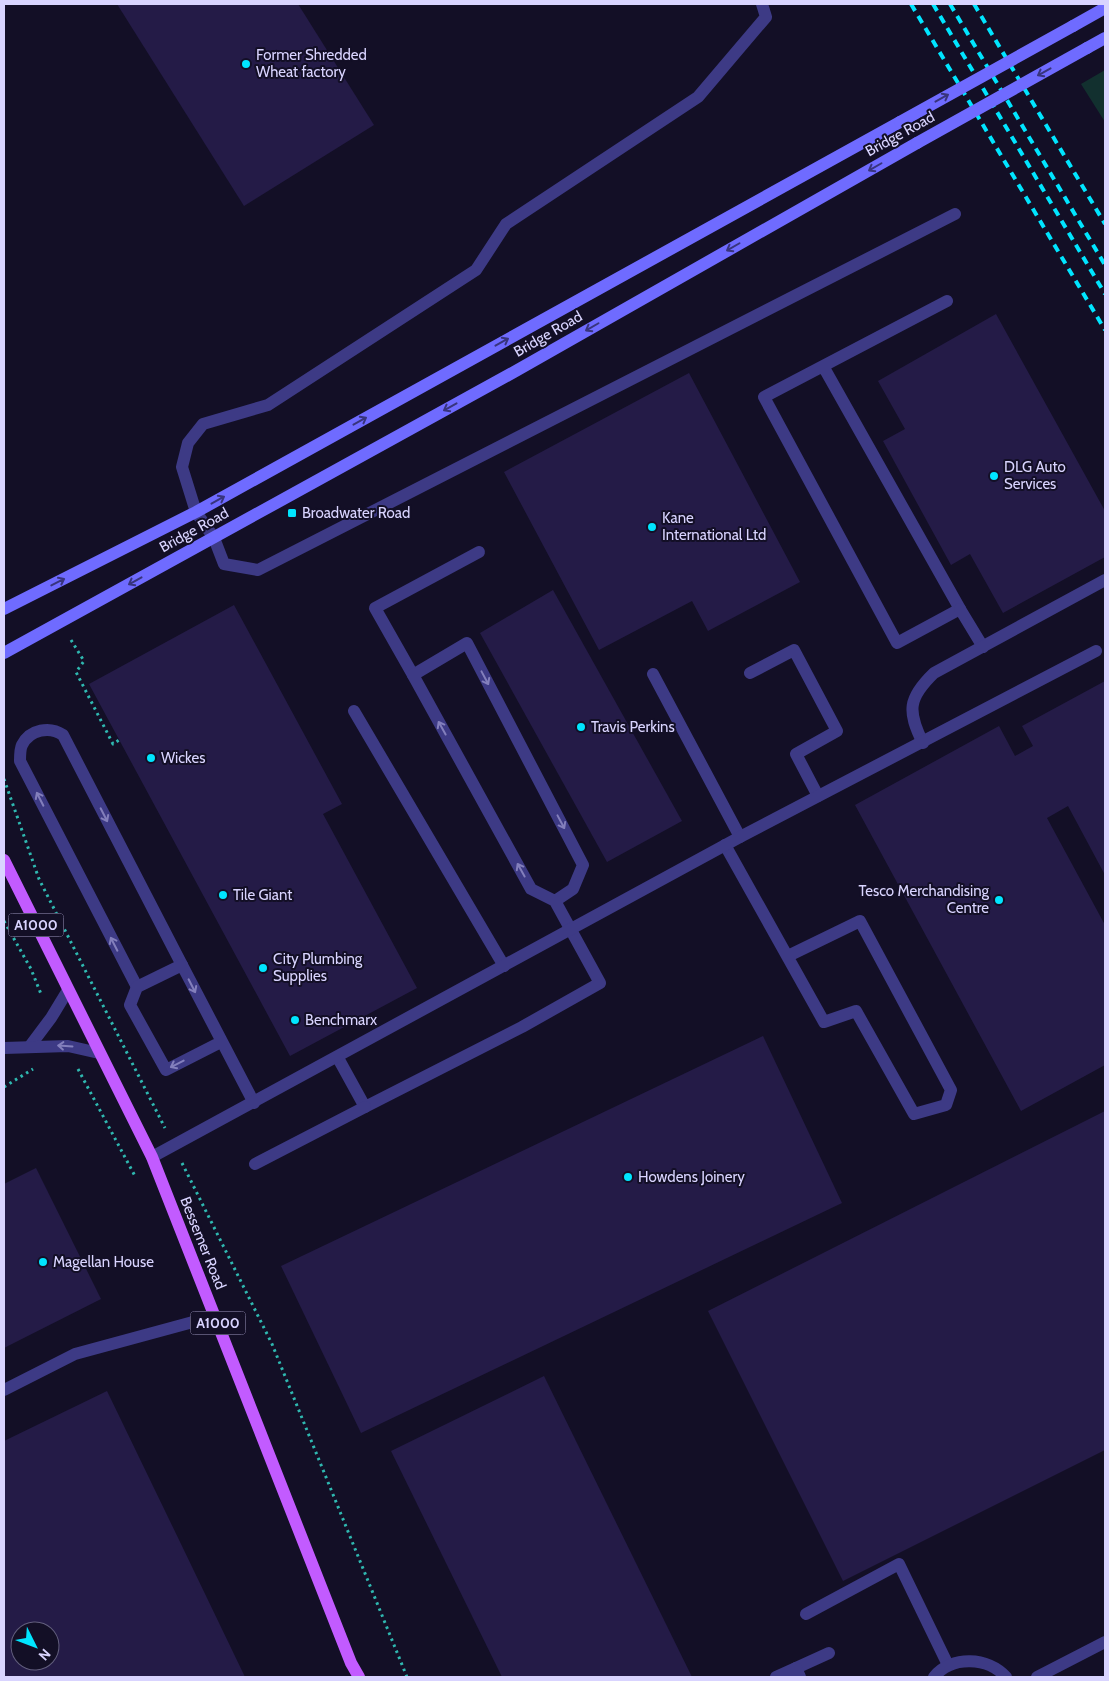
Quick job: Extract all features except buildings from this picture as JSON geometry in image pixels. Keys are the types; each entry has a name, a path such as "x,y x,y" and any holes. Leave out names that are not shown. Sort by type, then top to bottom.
{"main road":[{"name":"Bridge Road","path":"4,609 196,512 1105,8"},
{"name":"Bridge Road","path":"4,653 514,372 1105,38"},
{"name":"Bessemer Road","path":"4,860 152,1157 351,1663 359,1677"},
{"path":"350,1677 351,1663"}],"street":[{"path":"762,4 766,17 698,98 506,224 476,270 268,405 203,424 188,443 182,467 196,512 214,538 224,564 258,570 955,214"},
{"path":"947,301 764,397 898,643 960,609"},
{"path":"823,366 983,647"},
{"path":"255,1164 522,1027 600,983 555,901 531,889 375,608 479,552"},
{"path":"922,743 913,724 910,708 919,688 934,673 1105,580"},
{"path":"412,675 467,643 583,865 574,889 555,901"},
{"path":"750,673 794,650 837,732 796,754 818,796"},
{"path":"152,1157 338,1058 740,837 1096,651"},
{"path":"654,674 740,837"},
{"path":"354,711 504,966"},
{"path":"137,987 20,761 22,746 30,735 36,732 54,730 62,735 254,1103"},
{"path":"725,846 824,1022 856,1011 914,1114 946,1105 951,1090 860,920 788,956"},
{"path":"182,965 137,987 130,1005 166,1070 221,1042"},
{"path":"30,1046 51,1018 68,990"},
{"path":"4,1048 68,1046 100,1053"},
{"path":"338,1058 365,1107"},
{"path":"4,1390 75,1354 215,1316"},
{"path":"806,1614 899,1564 948,1665"},
{"path":"1037,1677 1105,1642"},
{"path":"776,1677 798,1673 830,1654"},
{"path":"934,1677 948,1665 966,1661 980,1662 1000,1670 1006,1677"}],"path":[{"path":"70,637 84,661 76,672 113,744 119,740"},
{"path":"4,779 40,879 160,1117"},
{"path":"4,921 31,969 51,1018"},
{"path":"68,1046 137,1180"},
{"path":"4,1087 38,1068"},
{"path":"186,1171 272,1344 407,1677"}],"green space":[{"path":"1105,70 1105,122 1081,84"}],"railway":[{"path":"911,4 1105,330"},
{"path":"933,4 1105,294"},
{"path":"950,4 1105,265"},
{"path":"974,4 1105,224"}],"place":[{"name":"Former Shredded Wheat factory","path":"246,64"},
{"name":"DLG Auto Services","path":"994,476"},
{"name":"Broadwater Road","path":"292,513"},
{"name":"Kane International Ltd","path":"652,527"},
{"name":"Travis Perkins","path":"581,727"},
{"name":"Wickes","path":"151,758"},
{"name":"Tile Giant","path":"223,895"},
{"name":"Tesco Merchandising Centre","path":"999,900"},
{"name":"City Plumbing Supplies","path":"263,968"},
{"name":"Benchmarx","path":"295,1020"},
{"name":"Howdens Joinery","path":"628,1177"},
{"name":"Magellan House","path":"43,1262"}]}
